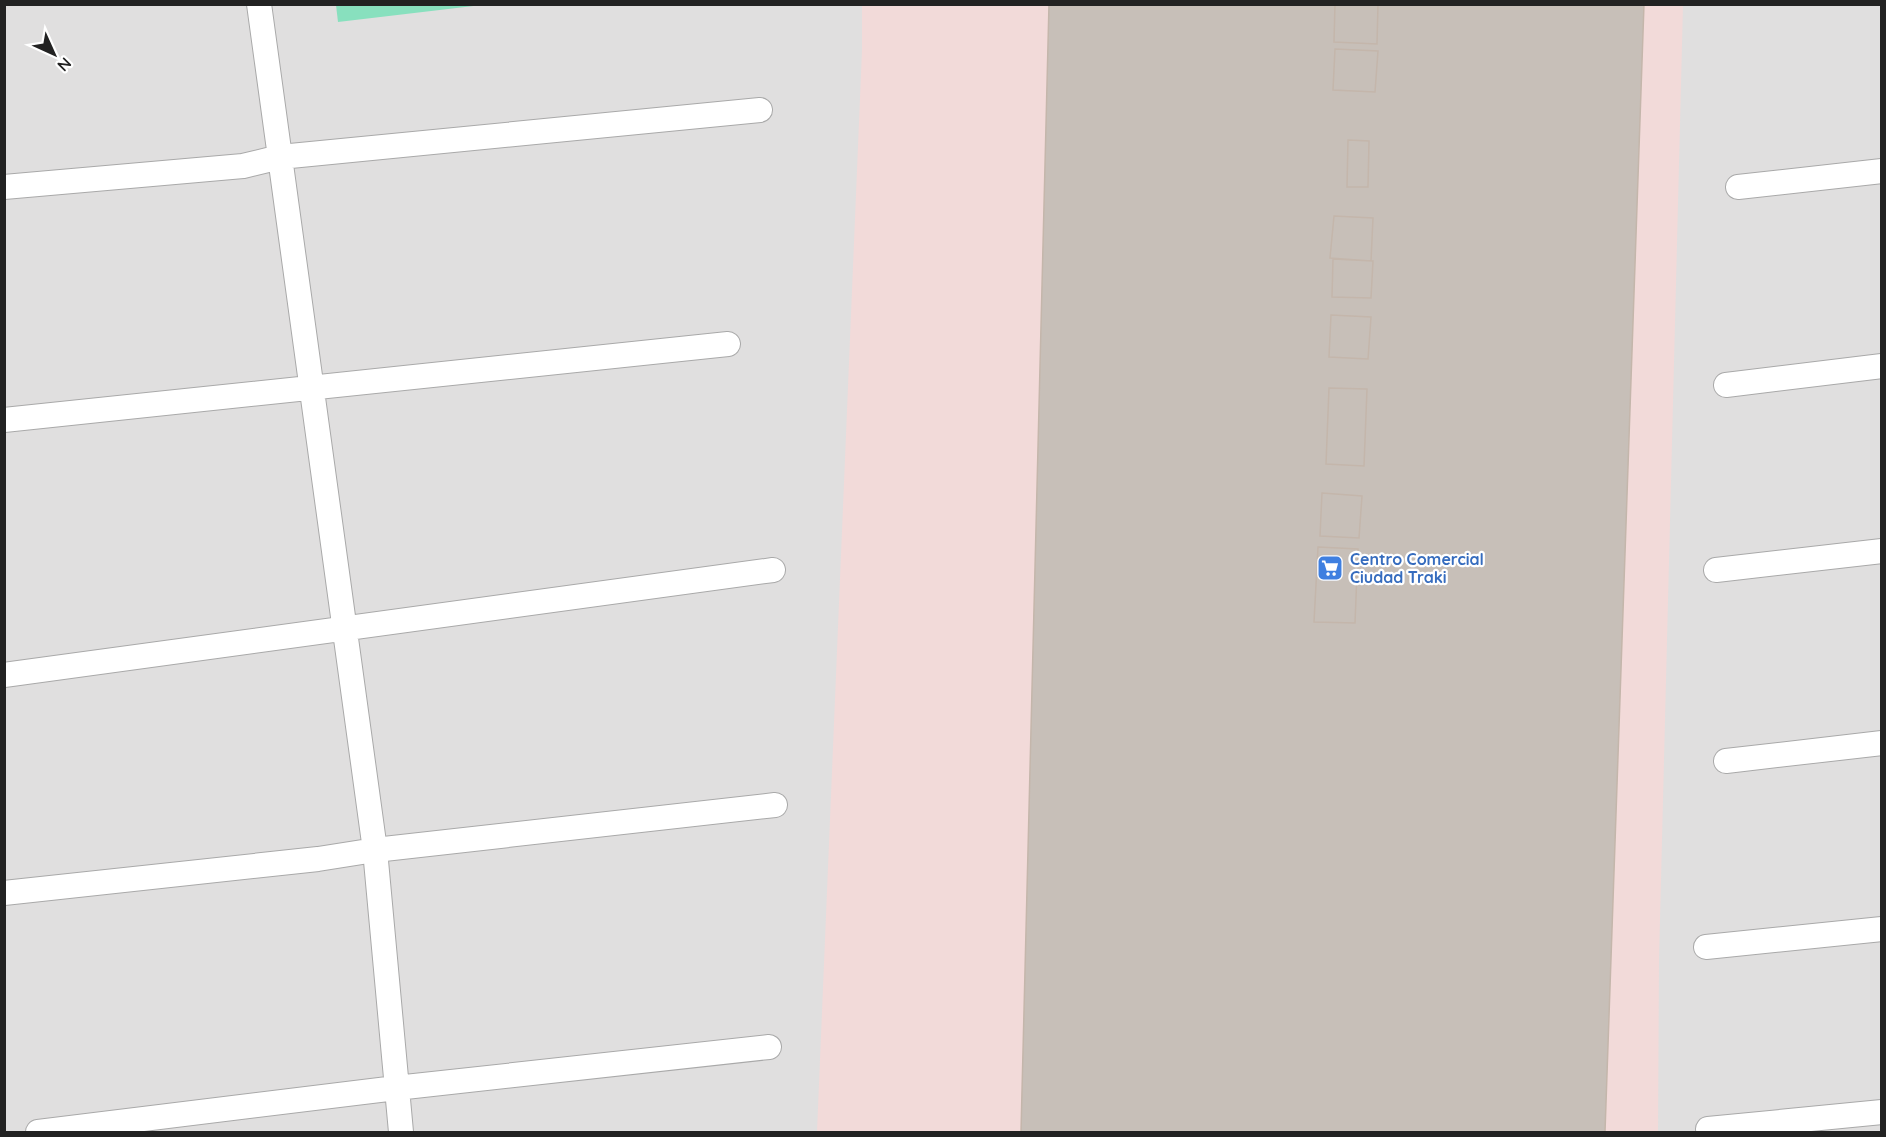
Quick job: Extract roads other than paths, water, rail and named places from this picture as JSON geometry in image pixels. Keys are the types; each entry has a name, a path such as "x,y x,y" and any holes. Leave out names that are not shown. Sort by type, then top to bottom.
{"street":[{"path":"259,4 375,850 401,1132"},
{"path":"4,187 243,166 280,157 760,110"},
{"path":"1738,187 1881,171"},
{"path":"4,420 728,344"},
{"path":"1726,385 1881,366"},
{"path":"1716,570 1881,551"},
{"path":"4,675 773,570"},
{"path":"1726,761 1881,743"},
{"path":"4,893 306,861 375,850 775,805"},
{"path":"1706,947 1881,929"},
{"path":"38,1132 396,1088 769,1047"},
{"path":"1708,1129 1881,1112"}],"place":[{"name":"Centro Comercial Ciudad Traki","path":"1330,568"}]}
